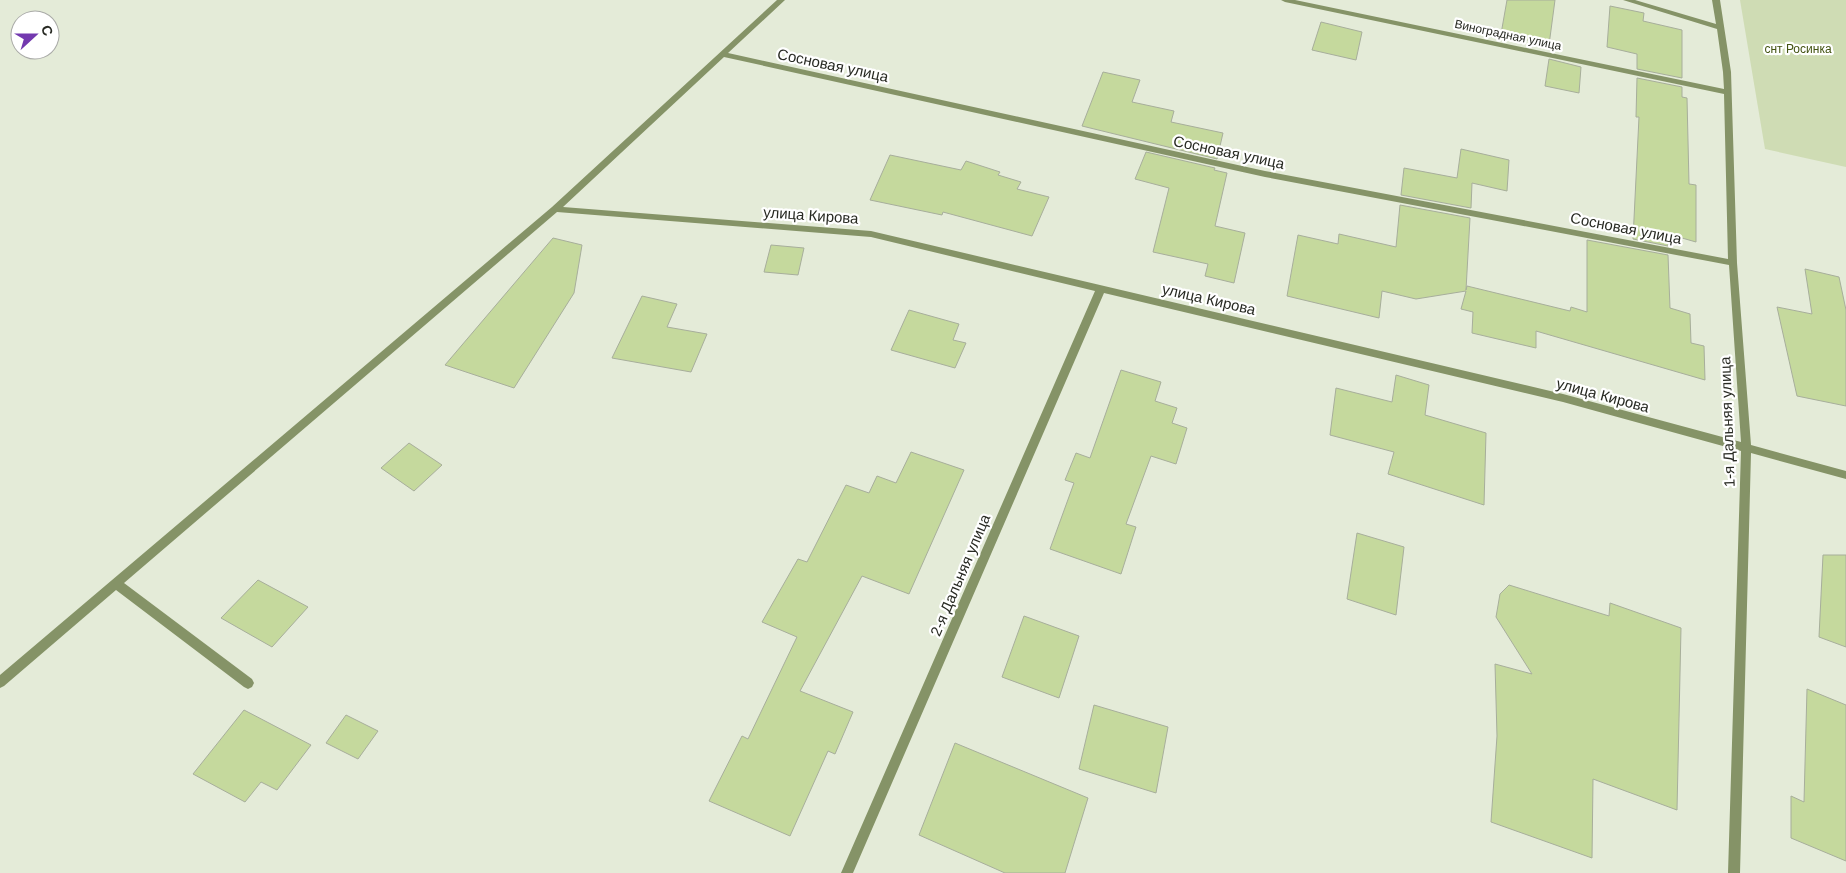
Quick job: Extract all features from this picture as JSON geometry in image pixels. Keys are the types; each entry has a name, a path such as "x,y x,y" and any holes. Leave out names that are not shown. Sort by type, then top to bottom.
{"street":[{"path":"0,682 556,209 781,0"},
{"name":"Виноградная улица","path":"1285,0 1727,92"},
{"path":"1628,0 1720,28"},
{"name":"1-я Дальняя улица","path":"1716,0 1727,72 1733,263 1746,448 1734,873"},
{"name":"Сосновая улица","path":"722,54 1265,174 1733,263"},
{"name":"улица Кирова","path":"556,209 871,234 1563,398 1846,475"},
{"name":"2-я Дальняя улица","path":"847,873 1101,288"},
{"path":"116,583 248,683"}],"green space":[{"name":"снт Росинка","path":"1740,0 1846,0 1846,167 1765,149"}],"building":[{"path":"1507,0 1555,0 1549,45 1501,34"},
{"path":"1610,6 1644,13 1643,21 1682,30 1682,78 1637,69 1637,54 1607,47"},
{"path":"1321,22 1362,32 1356,60 1312,50"},
{"path":"1549,59 1581,67 1579,93 1545,86"},
{"path":"1103,72 1140,80 1132,102 1174,111 1171,122 1223,133 1217,159 1082,126"},
{"path":"1637,78 1682,87 1682,97 1687,98 1689,184 1696,185 1696,242 1668,234 1668,246 1633,239 1639,117 1636,117"},
{"path":"1461,149 1509,160 1507,191 1472,183 1471,208 1401,195 1404,168 1457,178"},
{"path":"1146,152 1215,168 1214,170 1227,173 1215,226 1245,233 1234,283 1205,276 1208,264 1153,252 1169,188 1135,179"},
{"path":"890,155 961,170 966,161 1000,172 998,175 1021,182 1017,189 1049,197 1032,236 943,212 942,215 870,200"},
{"path":"1400,205 1470,218 1466,290 1467,286 1570,311 1571,307 1587,312 1587,240 1668,255 1670,308 1690,314 1691,343 1704,346 1705,380 1536,331 1536,348 1472,333 1473,312 1461,309 1466,291 1416,299 1382,291 1379,318 1287,296 1298,235 1338,244 1339,234 1396,247"},
{"path":"553,238 582,245 574,293 514,388 445,365"},
{"path":"771,245 804,248 798,275 764,272"},
{"path":"1805,269 1839,277 1846,310 1846,406 1797,396 1777,307 1812,314"},
{"path":"642,296 677,304 667,327 707,334 691,372 612,358"},
{"path":"909,310 959,324 953,340 966,343 955,368 891,350"},
{"path":"1121,370 1161,382 1155,401 1177,408 1172,423 1187,428 1176,464 1151,456 1126,524 1136,527 1121,574 1050,549 1074,483 1065,480 1076,453 1090,458"},
{"path":"1396,375 1429,385 1425,415 1486,433 1484,505 1388,474 1394,452 1330,435 1336,388 1392,402"},
{"path":"409,443 442,465 414,491 381,468"},
{"path":"911,452 964,470 909,594 862,576 800,691 853,712 835,754 828,751 790,836 709,801 742,736 748,739 797,637 762,622 798,559 807,562 846,485 869,493 877,476 896,483"},
{"path":"1357,533 1404,547 1396,615 1347,599"},
{"path":"1823,555 1846,555 1846,647 1819,637"},
{"path":"258,580 308,607 272,647 221,618"},
{"path":"1509,585 1609,616 1610,603 1681,628 1677,810 1593,779 1592,858 1491,822 1497,736 1495,664 1532,674 1496,617 1500,594"},
{"path":"1024,616 1079,636 1059,698 1002,677"},
{"path":"1807,689 1846,705 1846,861 1791,838 1791,796 1804,802"},
{"path":"1094,705 1168,727 1156,793 1079,769"},
{"path":"244,710 311,745 277,790 261,782 245,802 193,774"},
{"path":"346,715 378,731 358,759 326,743"},
{"path":"955,743 1088,798 1065,873 1005,873 919,835"}]}
